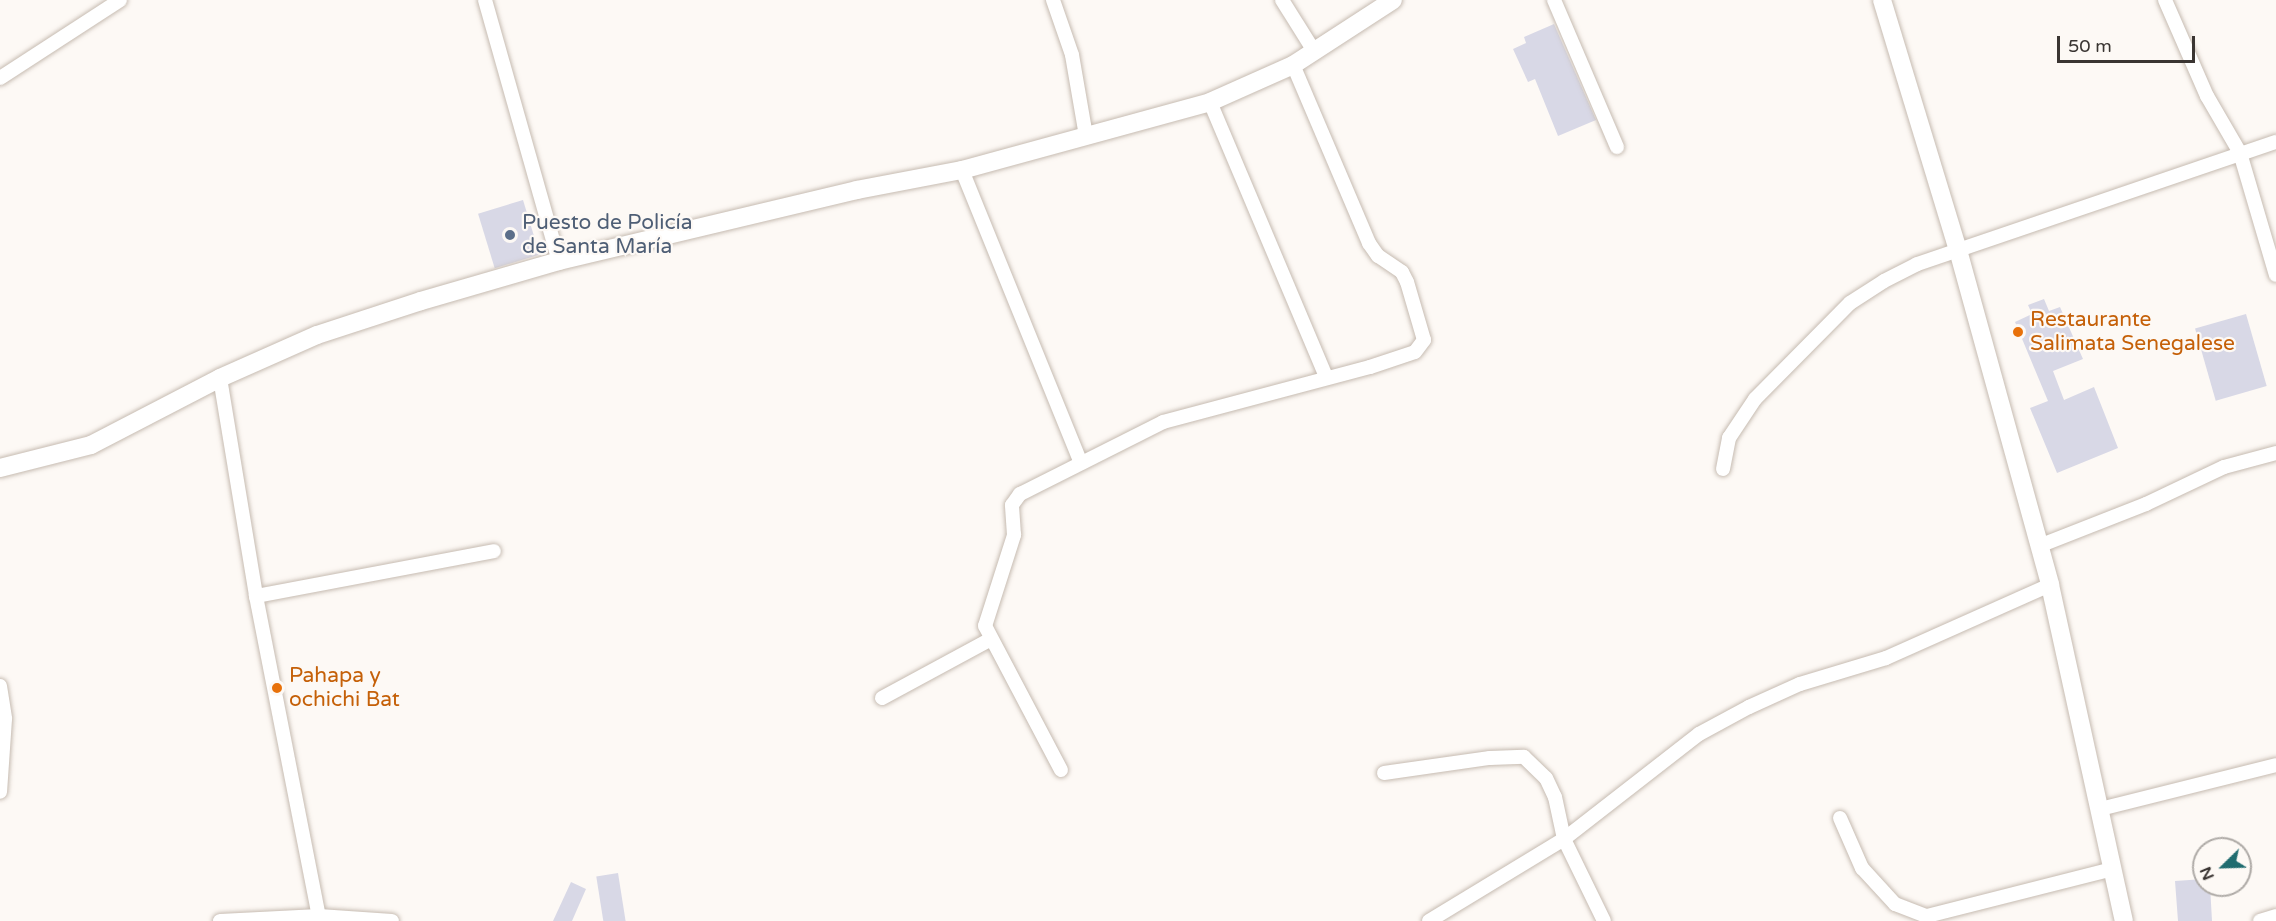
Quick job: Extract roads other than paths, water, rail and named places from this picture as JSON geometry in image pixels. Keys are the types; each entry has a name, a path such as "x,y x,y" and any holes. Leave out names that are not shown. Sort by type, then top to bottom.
{"street":[{"path":"0,78 120,0"},
{"path":"485,0 559,261"},
{"path":"1053,0 1072,55 1086,136"},
{"path":"1282,0 1314,51"},
{"path":"0,468 91,445 220,378 317,335 559,261 857,190 962,170 1210,102 1293,65 1393,0"},
{"path":"1554,0 1617,147"},
{"path":"1882,0 1958,250 2050,585 2124,921"},
{"path":"2165,0 2206,96 2240,153 2276,275"},
{"path":"1061,770 1030,706 985,626 1011,546 1012,505 1020,494 1163,422 1415,352 1424,340 1407,282 1402,272 1378,256 1369,243 1293,65"},
{"path":"1210,102 1326,377"},
{"path":"1723,469 1729,438 1755,399 1850,303 1917,264 2276,141"},
{"path":"962,170 1081,463"},
{"path":"220,378 256,596 319,916"},
{"path":"2039,546 2146,504 2224,467 2276,453"},
{"path":"256,596 494,551"},
{"path":"1429,921 1564,839 1699,734 1773,694 1886,658 2050,585"},
{"path":"882,698 991,639"},
{"path":"0,686 5,719 0,792"},
{"path":"1384,773 1490,758 1524,757 1551,787 1564,839 1604,921"},
{"path":"2100,809 2276,765"},
{"path":"1840,818 1862,868 1895,904 1927,916 2113,869"},
{"path":"220,921 319,916 392,921"},
{"path":"2260,921 2276,916"}],"place":[{"name":"Puesto de Policía de Santa María","path":"510,235"},
{"name":"Restaurante Salimata Senegalese","path":"2018,332"},
{"name":"Pahapa y ochichi Bat","path":"277,688"}]}
